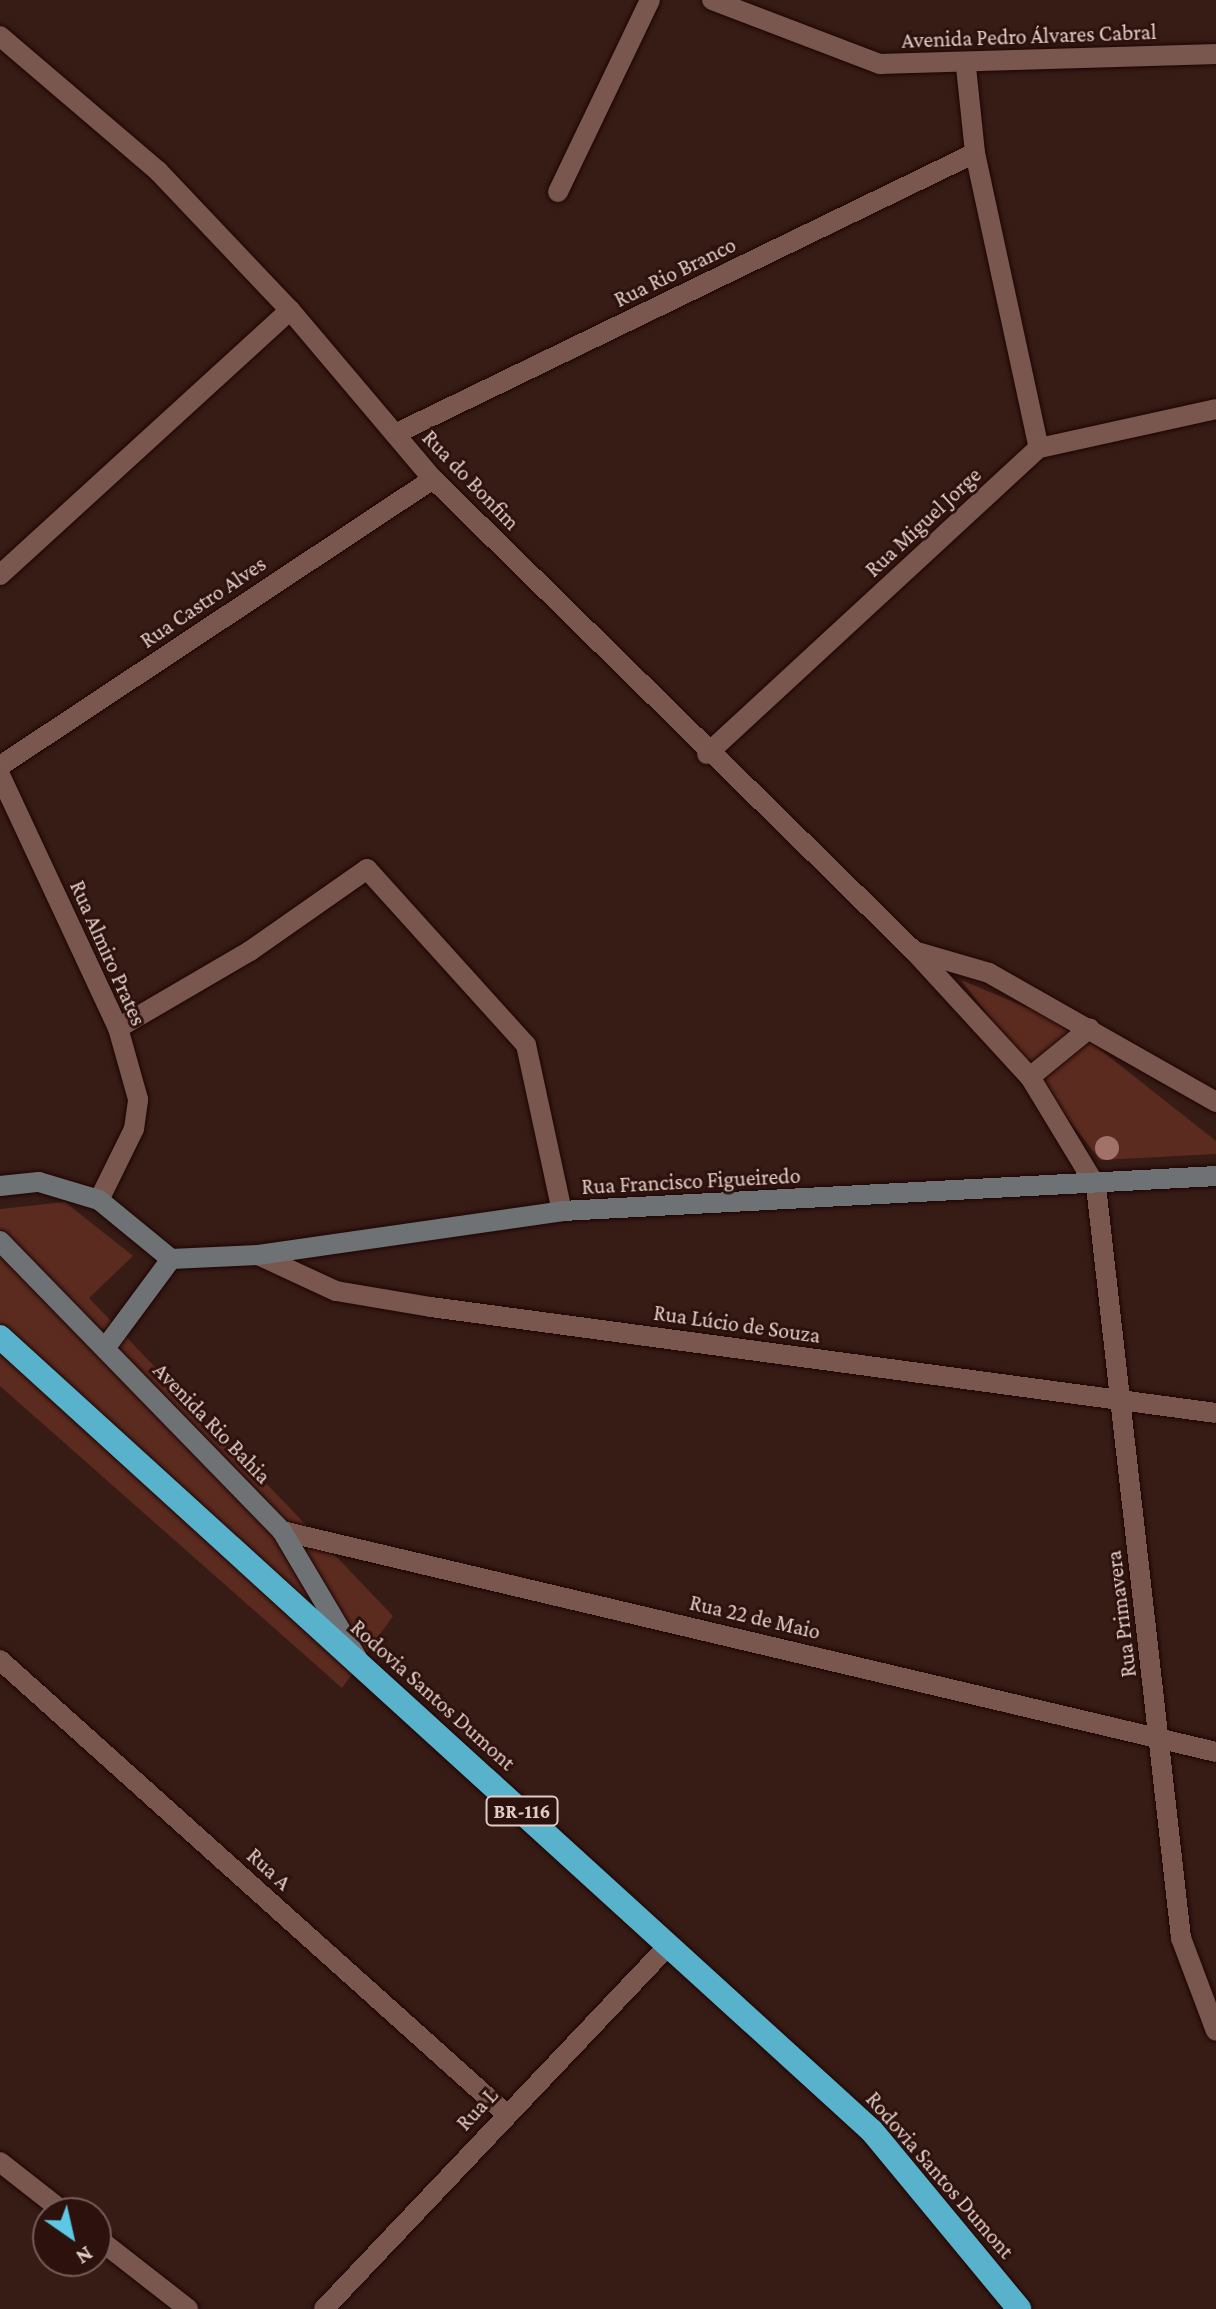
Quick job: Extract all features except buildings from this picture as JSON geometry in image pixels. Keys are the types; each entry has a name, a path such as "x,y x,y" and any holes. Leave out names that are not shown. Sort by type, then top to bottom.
{"highway":[{"name":"Rodovia Santos Dumont","path":"0,1337 872,2131 1019,2309"}],"street":[{"path":"558,192 650,0"},
{"name":"Avenida Pedro Álvares Cabral","path":"712,0 855,59 966,67 1216,54"},
{"name":"Rua do Bonfim","path":"0,36 158,171 290,310 433,479 707,754 914,951 1030,1077 1096,1186"},
{"path":"966,67 975,153 1039,448 1216,409"},
{"name":"Rua Rio Branco","path":"395,434 975,153"},
{"path":"0,575 290,310"},
{"name":"Rua Miguel Jorge","path":"707,754 1039,448"},
{"name":"Rua Castro Alves","path":"0,766 433,479"},
{"name":"Rua Almiro Prates","path":"0,775 118,1028 138,1099 134,1129 99,1200"},
{"path":"118,1028 250,951 367,869 526,1045 562,1211"},
{"name":"Rua do Bonfim","path":"914,951 989,973 1216,1102"},
{"path":"1030,1077 1090,1028"},
{"name":"Rua Francisco Figueiredo","path":"171,1259 258,1255 562,1211 1096,1186 1216,1176"},
{"path":"0,1186 39,1182 99,1200 171,1259 106,1347"},
{"name":"Rua Primavera","path":"1096,1186 1181,1938 1216,2031"},
{"name":"Avenida Rio Bahia","path":"0,1241 282,1531 359,1662"},
{"name":"Rua Lúcio de Souza","path":"258,1255 336,1291 431,1307 1216,1413"},
{"name":"Rua 22 de Maio","path":"282,1531 1159,1735 1216,1752"},
{"name":"Rua A","path":"0,1660 505,2113"},
{"name":"Rua L","path":"324,2309 505,2113 669,1945"},
{"path":"0,2162 45,2197"},
{"path":"112,2250 188,2309"}],"shaded area":[{"path":"961,980 1069,1025 1216,1141 1216,1154 1100,1160"},
{"path":"65,1202 133,1256 89,1298 393,1616 342,1688 0,1386 0,1209"}]}
